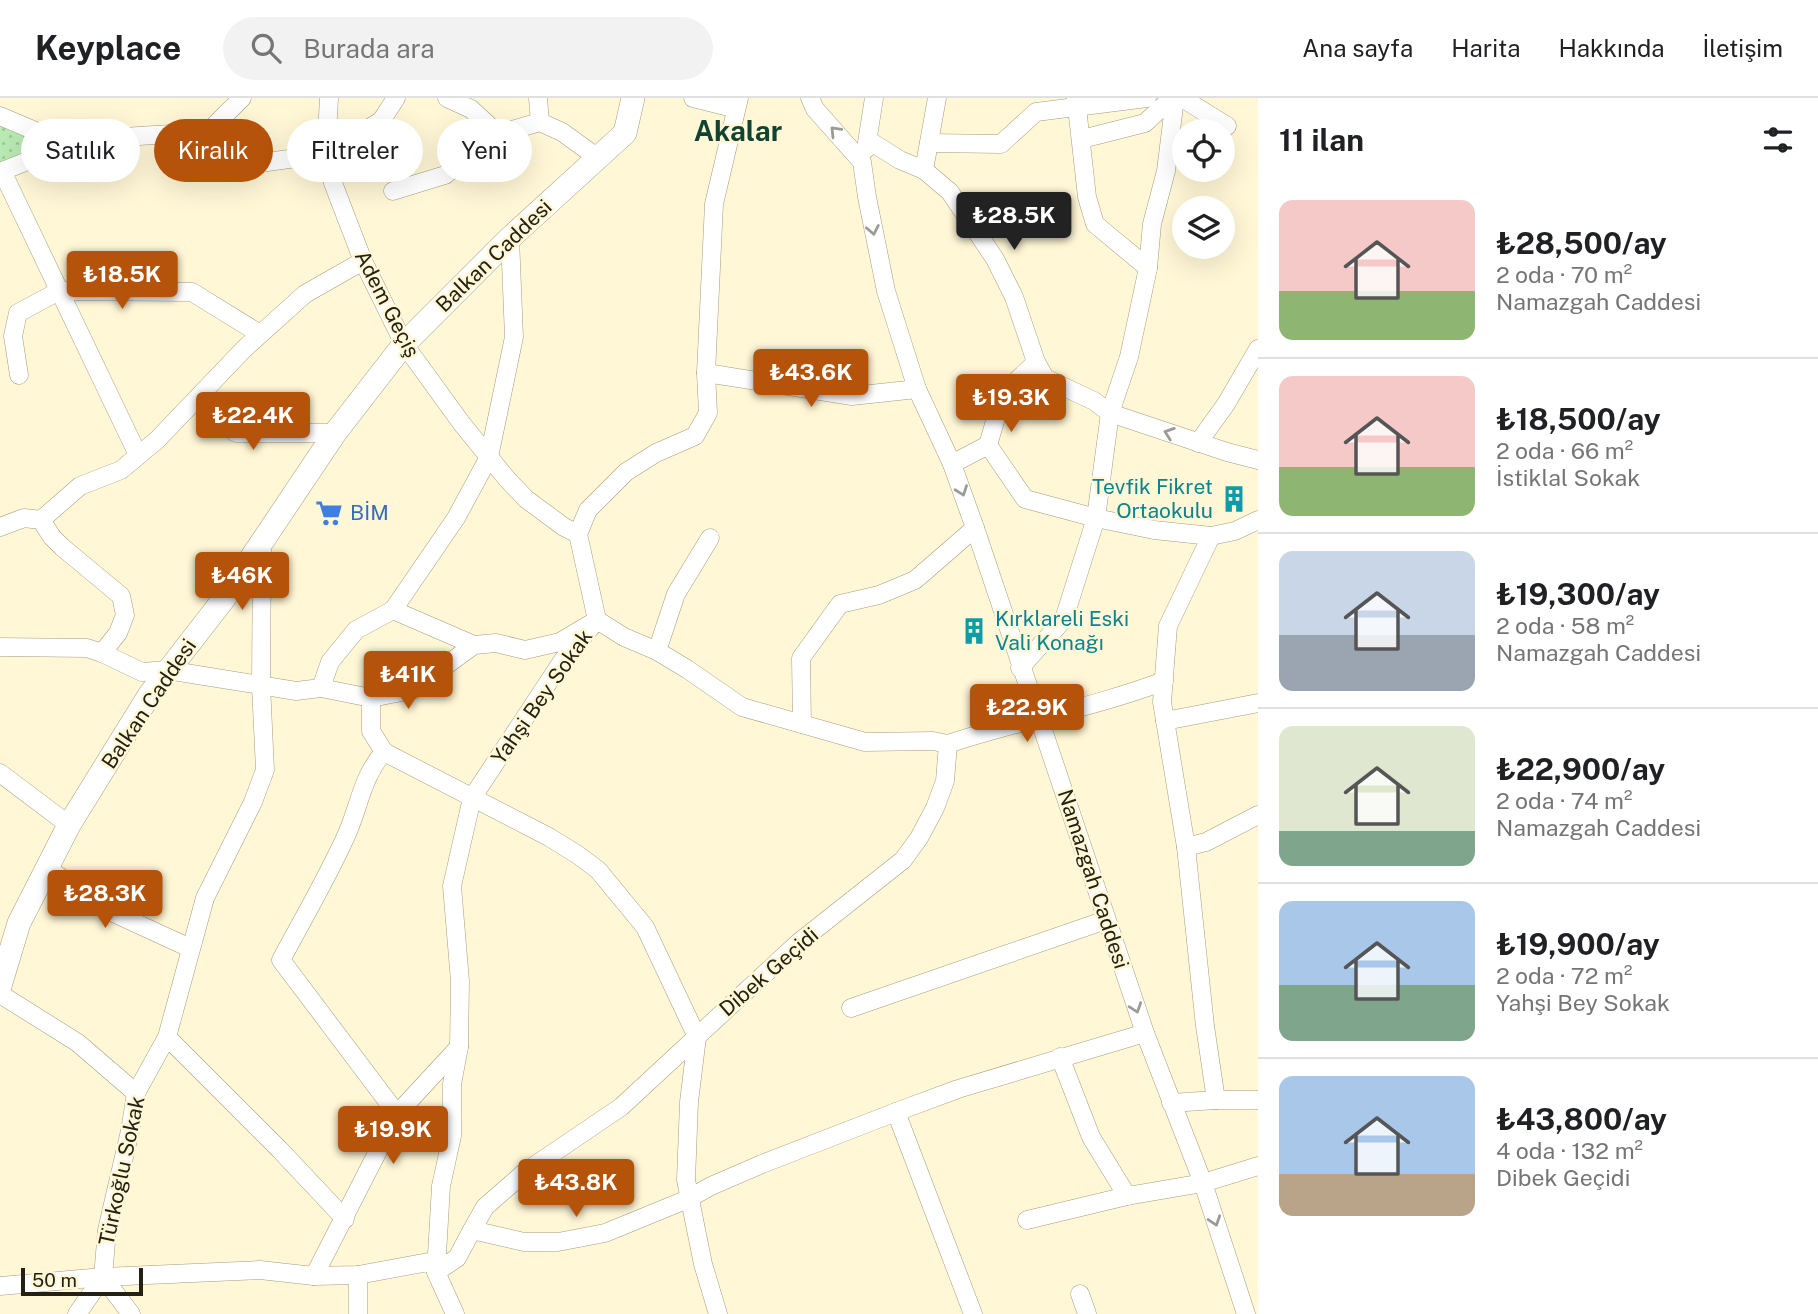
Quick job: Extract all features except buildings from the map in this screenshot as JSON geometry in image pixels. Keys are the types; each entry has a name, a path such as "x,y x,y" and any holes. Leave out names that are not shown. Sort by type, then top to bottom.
{"main road":[{"name":"Balkan Caddesi","path":"0,986 19,923 69,825 167,670 223,600 335,433 404,344 510,238 625,133 632,98"}],"street":[{"path":"221,119 242,98"},
{"name":"Adem Geçiş","path":"328,119 329,98"},
{"path":"382,119 396,98"},
{"path":"447,98 471,109 482,119"},
{"path":"538,98 540,122"},
{"path":"693,98 733,108 739,98"},
{"path":"578,534 587,510 626,472 656,453 695,436 708,413 706,373 714,204 739,98"},
{"path":"810,98 815,109 862,162"},
{"path":"862,162 874,98"},
{"path":"923,170 937,98"},
{"path":"929,142 1001,144 1036,112 1077,103 1147,98"},
{"path":"1082,139 1145,123 1174,98"},
{"path":"1020,668 1064,619 1096,518 1110,413 1129,357 1148,268 1152,224 1166,171 1174,98"},
{"path":"1182,98 1216,119"},
{"path":"1077,103 1087,197 1095,224 1148,268"},
{"path":"0,116 21,125"},
{"path":"532,124 540,122 562,132 597,158"},
{"path":"868,140 900,160 923,170 950,192 995,258 1014,297 1036,362 1045,378 1094,401 1110,413 1258,460"},
{"name":"Namazgah Caddesi","path":"862,162 886,291 917,389 952,464 975,528 1144,1033 1203,1183 1246,1314"},
{"path":"21,163 1,171 138,455"},
{"path":"393,191 437,177"},
{"name":"Adem Geçiş","path":"333,182 363,261 404,344 462,424 526,499 578,534"},
{"path":"321,688 330,662 356,630 393,610 456,518 489,457 514,337 510,238"},
{"path":"41,520 80,485 121,470 157,440 260,334 305,294 363,261"},
{"path":"19,376 13,336 18,313 59,291 192,292 260,334"},
{"path":"1198,443 1226,404 1258,349"},
{"path":"952,464 988,445 1003,394 1036,362"},
{"path":"706,373 852,396 917,389"},
{"path":"198,399 236,433 335,433"},
{"path":"988,445 1025,499 1154,530 1211,536 1235,531 1258,520"},
{"path":"0,527 24,518 41,520 62,547 121,596 125,615 118,633 102,653"},
{"path":"802,724 801,658 840,604 879,595 915,580 975,528"},
{"name":"Yahşi Bey Sokak","path":"436,1272 441,1186 452,1136 452,1084 459,1047 460,981 452,886 472,798 563,660 597,620 578,534"},
{"path":"1211,536 1168,626 1162,702 1186,847 1205,1026 1216,1100"},
{"path":"657,651 676,594 710,538"},
{"name":"Türkoğlu Sokak","path":"103,1277 107,1230 136,1093 167,1037 205,898 253,802 265,770 261,685 262,540"},
{"path":"393,610 474,645 496,643 525,650 560,642 597,620 624,637 657,651 742,706 865,742 933,741 948,744 994,728 1127,695 1164,681"},
{"path":"0,647 87,648 142,671 167,670 296,691 321,688 371,698 412,690 474,645"},
{"path":"371,698 371,731 384,752 549,837 598,870 645,927 697,1037 688,1115 686,1180 703,1264 718,1314"},
{"path":"1165,721 1258,703"},
{"name":"Dibek Geçidi","path":"436,1272 457,1258 485,1207 515,1181 621,1107 798,943 903,860 924,828 945,781 948,744"},
{"path":"384,752 364,784 347,834 281,960 397,1114"},
{"path":"0,773 69,825"},
{"path":"1186,847 1206,842 1258,815"},
{"path":"46,867 105,909 190,948"},
{"path":"851,1008 1106,920"},
{"path":"0,994 78,1043 136,1093"},
{"path":"472,1230 524,1242 558,1242 605,1233 688,1199 762,1164 896,1112 958,1089 1144,1033"},
{"path":"167,1037 263,1132 345,1219"},
{"path":"314,1276 397,1114 459,1047"},
{"path":"1060,1057 1091,1137 1127,1196"},
{"path":"1171,1103 1258,1100"},
{"path":"896,1112 973,1314"},
{"path":"1027,1220 1127,1196 1203,1183 1258,1166"},
{"path":"2,1288 103,1277 260,1270 314,1276 358,1275 434,1261 436,1272 455,1314"},
{"path":"358,1275 358,1314"},
{"path":"77,1314 103,1277"},
{"path":"103,1277 131,1314"},
{"path":"1080,1294 1087,1314"}],"green space":[{"path":"0,122 21,130 21,164 0,172"}],"place":[{"name":"Tevfik Fikret Ortaokulu","path":"1234,499"},
{"name":"BİM","path":"329,513"},
{"name":"Kırklareli Eski Vali Konağı","path":"974,631"}],"district":[{"name":"Akalar","path":"738,131"}]}
